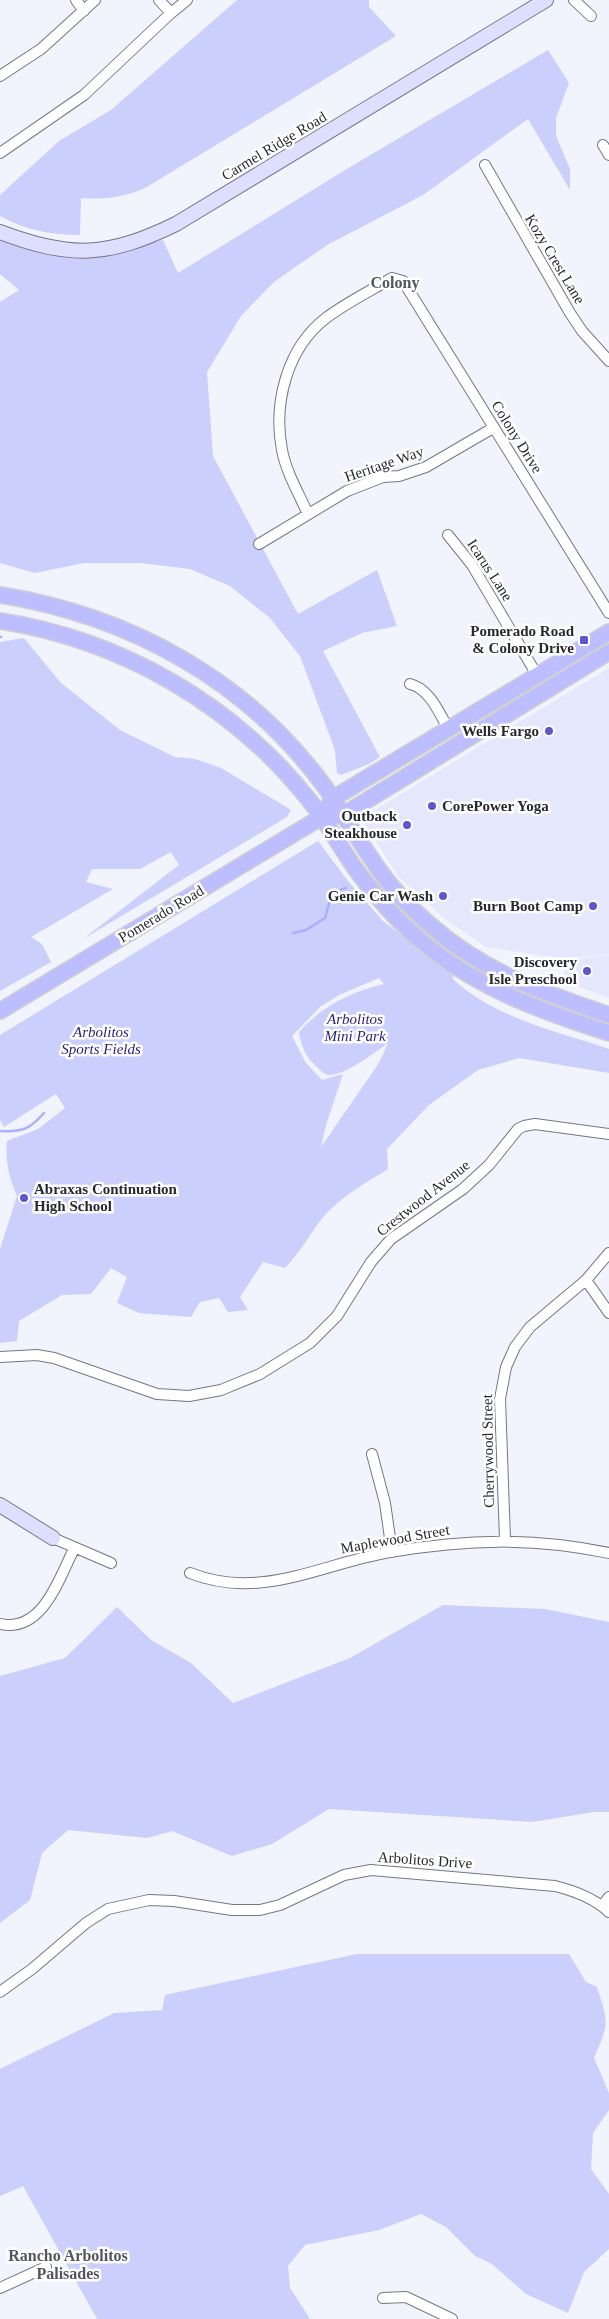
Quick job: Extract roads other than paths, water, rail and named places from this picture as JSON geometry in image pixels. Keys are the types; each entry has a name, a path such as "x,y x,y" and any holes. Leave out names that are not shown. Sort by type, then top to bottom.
{"main road":[{"path":"0,595 31,600 86,614 144,638 192,664 236,696 296,750 332,799 373,862 400,896 436,930 458,947 517,981 609,1015"},
{"path":"0,621 28,625 80,640 134,662 186,689 211,705 279,764 322,817 371,889 411,932 441,956 476,979 511,998 609,1033"},
{"path":"322,817 332,799 609,632"},
{"name":"Pomerado Road","path":"0,1010 322,817 343,815 609,652"}],"street":[{"path":"76,0 84,11"},
{"path":"0,76 41,49 95,0"},
{"path":"159,0 171,12"},
{"path":"0,152 84,96 171,12 187,0"},
{"name":"Carmel Ridge Road","path":"0,232 35,245 83,251 121,248 148,238 185,219 546,0"},
{"path":"574,0 591,16"},
{"path":"603,145 609,155"},
{"name":"Kozy Crest Lane","path":"485,165 570,313 582,331 609,361"},
{"name":"Colony Drive","path":"308,514 282,451 278,415 288,370 305,340 326,319 392,278 398,279 403,281 609,613"},
{"name":"Heritage Way","path":"259,544 347,491 383,477 398,476 426,467 493,428"},
{"name":"Icarus Lane","path":"448,535 472,565 537,675"},
{"path":"410,684 418,686 426,692 449,730"},
{"name":"Crestwood Avenue","path":"0,1357 37,1355 54,1358 157,1394 189,1396 221,1390 260,1374 310,1343 337,1316 371,1262 391,1239 463,1189 524,1126 535,1124 609,1134"},
{"name":"Cherrywood Street","path":"505,1540 500,1399 506,1366 530,1327 586,1280 609,1253"},
{"path":"586,1280 609,1312"},
{"path":"372,1454 385,1503 392,1552"},
{"path":"0,1505 74,1549 111,1563"},
{"name":"Maplewood Street","path":"190,1573 220,1583 275,1583 359,1558 468,1542 505,1540 565,1544 609,1553"},
{"path":"0,1624 8,1626 21,1624 38,1614 45,1606 74,1549"},
{"name":"Arbolitos Drive","path":"0,1992 32,1970 86,1923 108,1909 150,1900 174,1901 232,1910 260,1910 280,1905 344,1875 386,1870 555,1886 577,1892 607,1905"},
{"path":"0,2288 46,2267"},
{"path":"383,2298 406,2297 452,2319"}],"waterway":[{"path":"293,933 306,930 325,918 333,895 346,888"},
{"path":"0,1131 25,1129 44,1113"}],"place":[{"name":"Pomerado Road & Colony Drive","path":"584,640"},
{"name":"Wells Fargo","path":"549,731"},
{"name":"CorePower Yoga","path":"432,806"},
{"name":"Outback Steakhouse","path":"407,825"},
{"name":"Genie Car Wash","path":"443,896"},
{"name":"Burn Boot Camp","path":"593,906"},
{"name":"Discovery Isle Preschool","path":"587,971"},
{"name":"Abraxas Continuation High School","path":"24,1198"}],"district":[{"name":"Colony","path":"395,282"},
{"name":"Rancho Arbolitos Palisades","path":"68,2264"}],"park label":[{"name":"Arbolitos Mini Park","path":"355,1028"},
{"name":"Arbolitos Sports Fields","path":"101,1040"}]}
